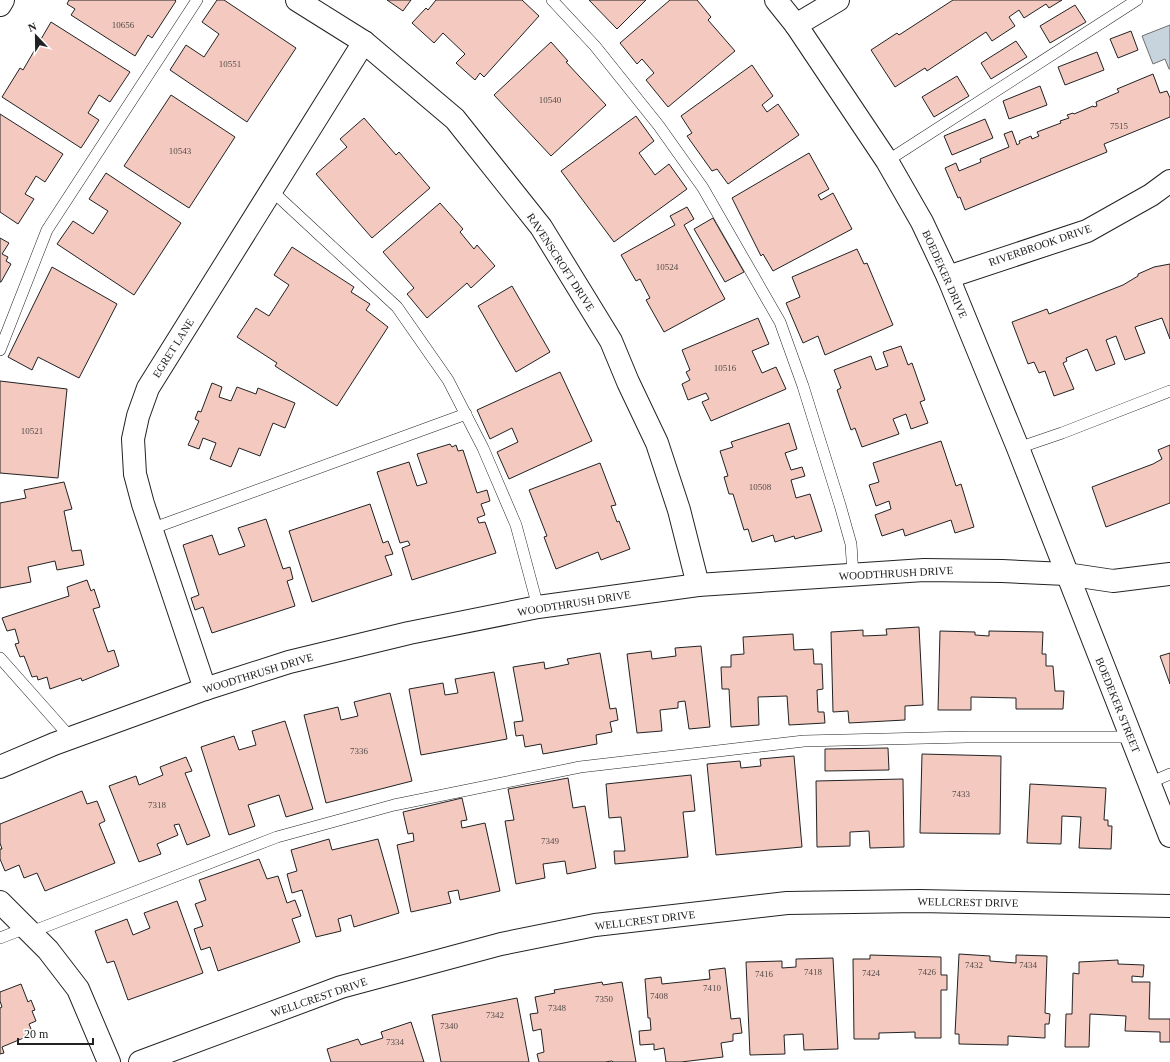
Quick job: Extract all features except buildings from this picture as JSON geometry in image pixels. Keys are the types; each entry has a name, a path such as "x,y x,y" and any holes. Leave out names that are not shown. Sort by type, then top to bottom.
{"street":[{"path":"0,5 3,0"},
{"name":"RAVENSCROFT DRIVE","path":"297,0 364,42 455,119 541,226 611,341 628,382 657,443 679,510 698,585"},
{"name":"BOEDEKER DRIVE","path":"776,0 796,25 887,161 922,222 948,277 1018,448 1066,574"},
{"path":"796,25 838,0"},
{"name":"EGRET LANE","path":"205,689 142,504 135,474 133,439 138,416 148,388 364,42"},
{"name":"RIVERBROOK DRIVE","path":"948,277 1087,231 1151,195 1170,181"},
{"name":"WOODTHRUSH DRIVE","path":"0,767 54,744 205,689 289,662 409,633 538,607 698,585 924,570 1066,574 1113,581 1170,574"},
{"name":"BOEDEKER STREET","path":"1066,574 1170,836"},
{"name":"WELLCREST DRIVE","path":"140,1062 341,987 501,944 595,925 787,903 919,901 1170,906"},
{"path":"0,902 48,950 78,989 109,1062"}],"lane":[{"path":"0,350 47,230 197,0"},
{"path":"552,0 595,46 659,126 694,175 707,194 780,322 840,505 850,544 853,575"},
{"path":"887,161 1137,0"},
{"path":"271,190 398,307 448,380 483,448 516,525 538,607"},
{"path":"1018,448 1062,433 1170,391"},
{"path":"151,529 466,414"},
{"path":"0,658 71,738"},
{"path":"0,938 28,930 277,838 394,805 580,767 804,741 967,737 1131,737"},
{"path":"1149,783 1170,774"}],"shaded area":[{"path":"1170,25 1169,69 1165,59 1153,64 1142,36"}]}
